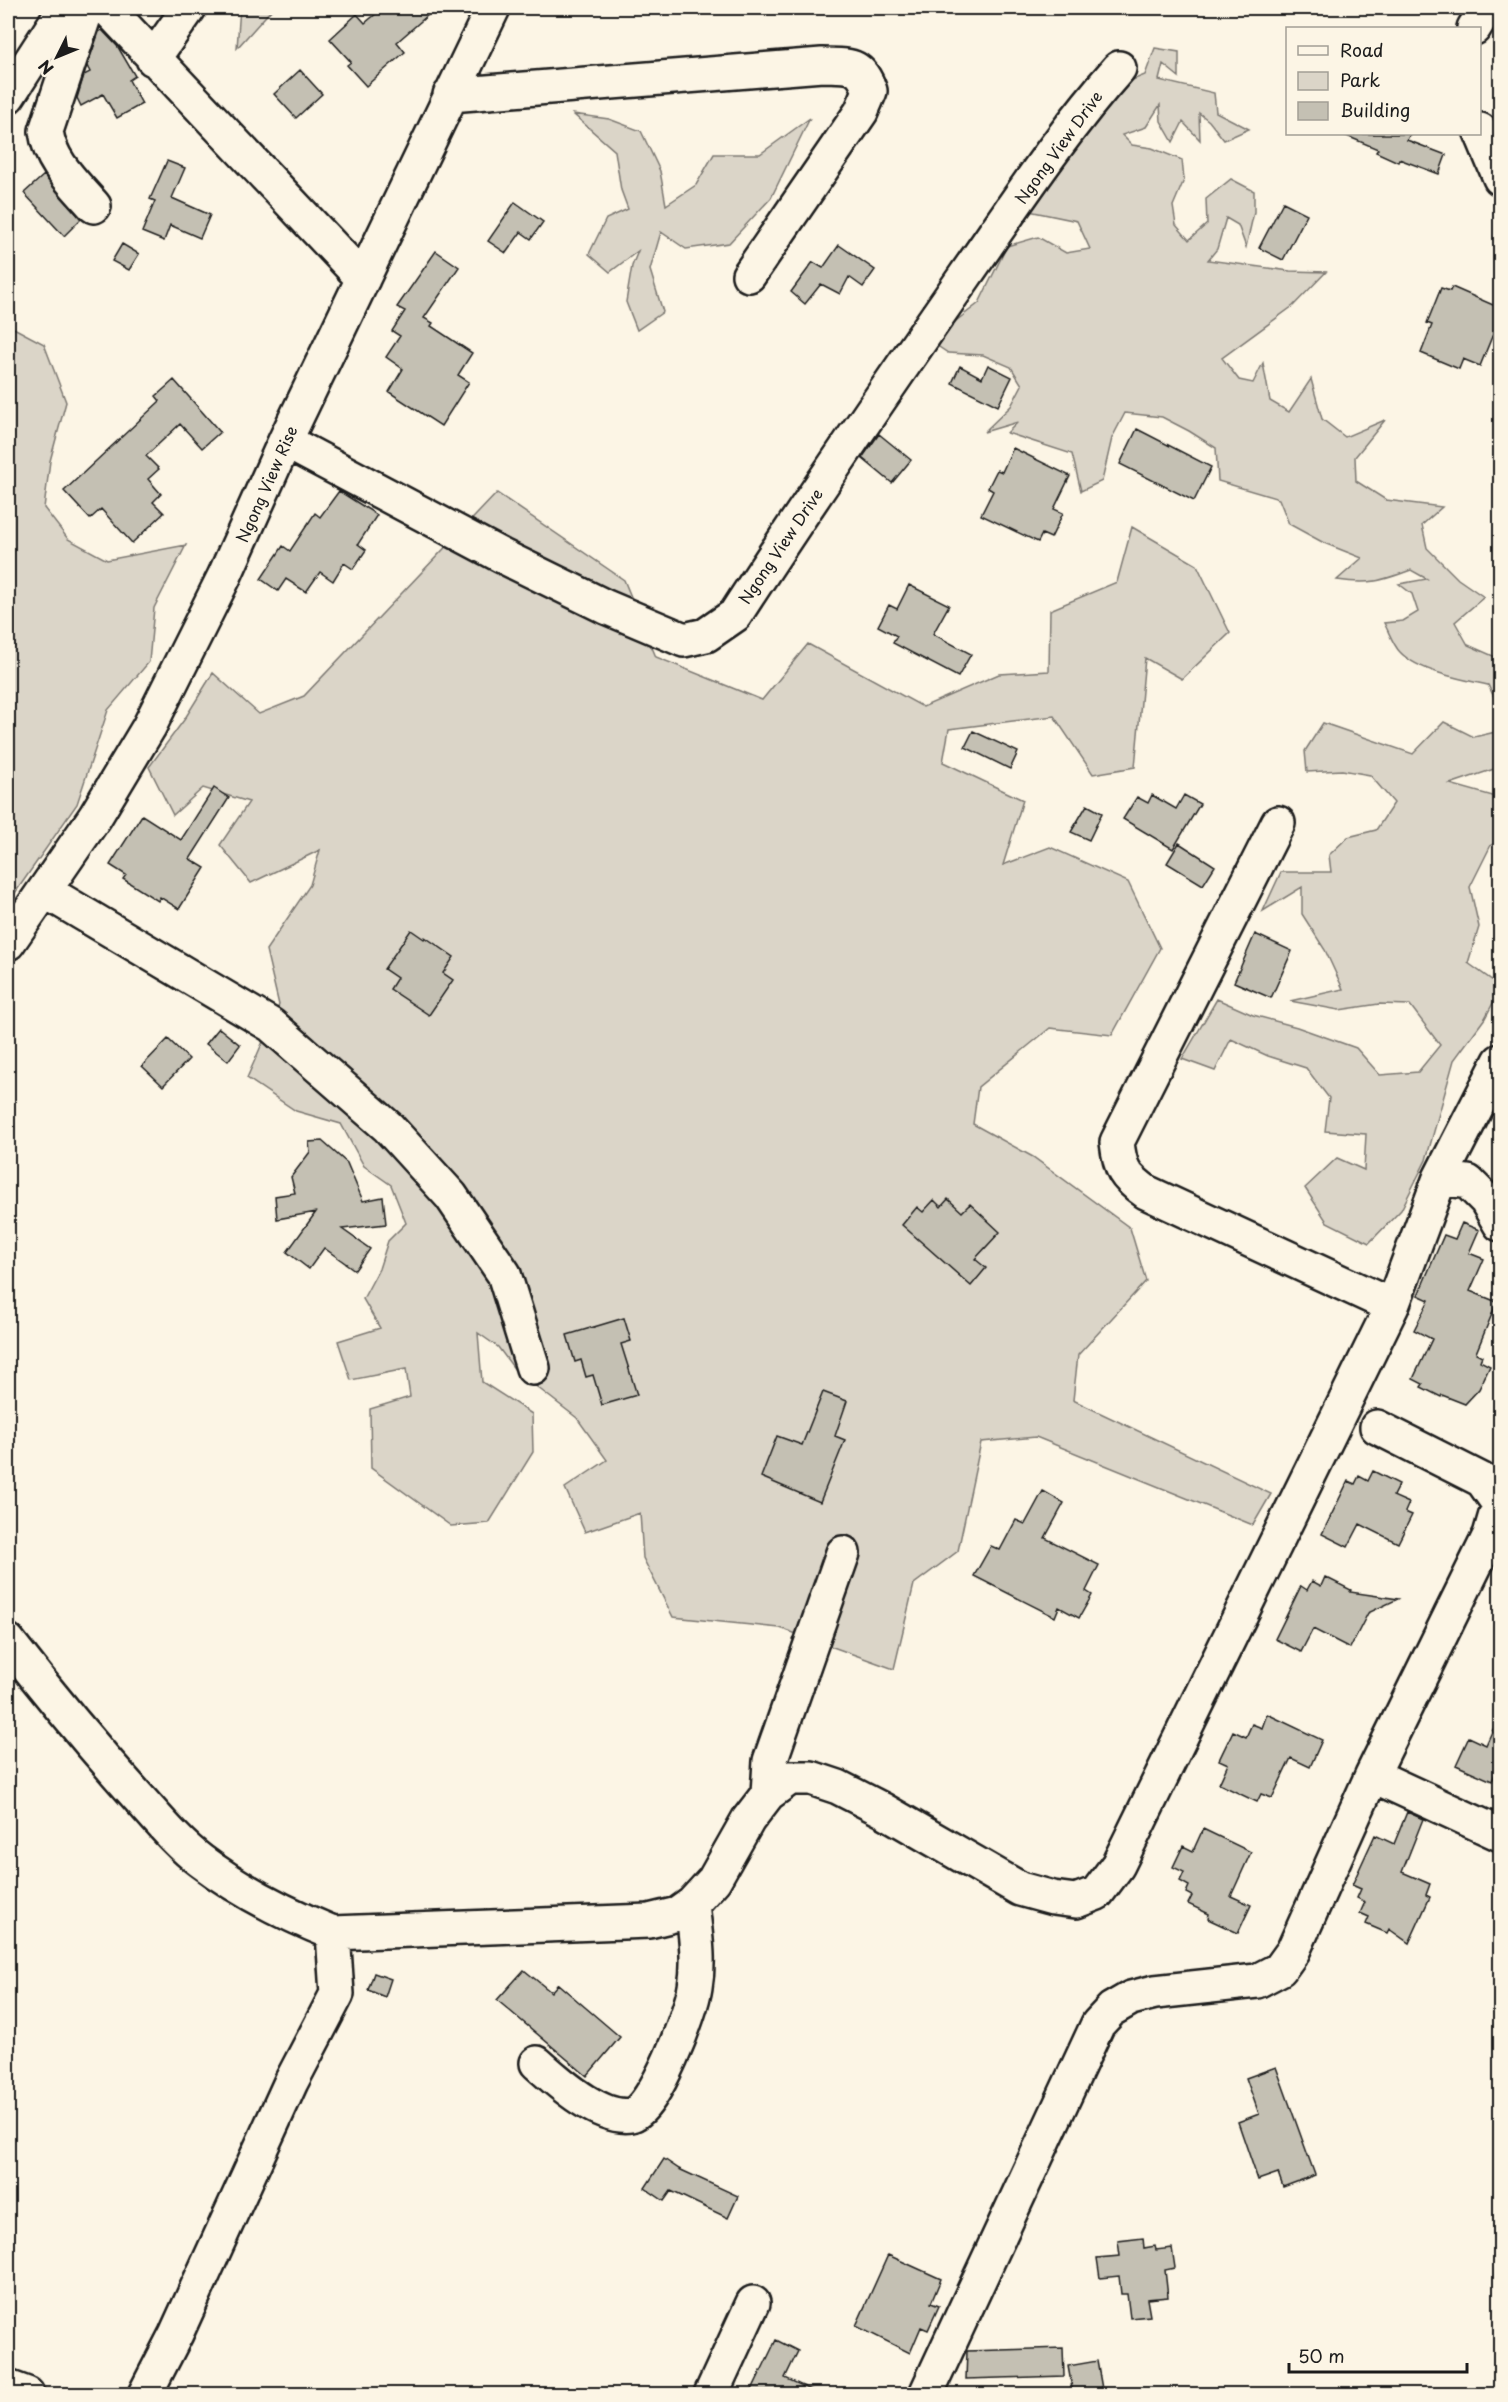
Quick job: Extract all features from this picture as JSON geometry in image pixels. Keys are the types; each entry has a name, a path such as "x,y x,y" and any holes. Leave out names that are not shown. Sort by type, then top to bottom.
{"street":[{"path":"8,96 66,8"},
{"path":"87,8 46,131 48,146 57,163 94,206"},
{"path":"107,8 363,279"},
{"name":"Ngong View Rise","path":"8,943 95,817 149,727 224,577 285,441 493,8"},
{"path":"153,59 186,9"},
{"path":"450,95 822,65 850,66 865,76 870,91 861,112 749,274"},
{"name":"Ngong View Drive","path":"285,441 606,607 684,640 706,634 735,615 851,440 1006,218 1091,99 1119,68"},
{"path":"1481,135 1500,178"},
{"path":"1278,823 1117,1142 1120,1166 1130,1181 1146,1192 1392,1306"},
{"path":"45,891 271,1025 388,1127 451,1196 504,1274 533,1368"},
{"path":"8,1641 99,1754 199,1860 248,1893 289,1916 333,1933 649,1921 678,1914 692,1904 714,1880 748,1820 768,1794 790,1778 811,1778 838,1787 883,1810 1020,1889 1053,1898 1076,1901 1097,1893 1118,1865 1392,1306 1440,1178 1500,1061"},
{"path":"1440,1178 1468,1182 1486,1200 1500,1224"},
{"path":"926,2394 1098,2024 1112,2008 1131,1998 1155,1992 1257,1981 1280,1969 1293,1951 1372,1775 1490,1535 1499,1504 1482,1480 1377,1427"},
{"path":"768,1794 770,1761 843,1553"},
{"path":"1372,1775 1500,1834"},
{"path":"537,2063 574,2095 615,2114 631,2115 641,2111 658,2083 686,2020 695,1988 698,1959 692,1904"},
{"path":"145,2394 176,2334 291,2082 337,1994 333,1933"},
{"path":"711,2394 753,2303"},
{"path":"8,2387 27,2394"}],"green space":[{"path":"240,8 273,8 237,48"},
{"path":"1155,48 1179,52 1179,77 1163,64 1159,80 1214,93 1216,112 1249,129 1224,140 1209,121 1199,113 1200,140 1183,122 1173,142 1161,121 1160,105 1146,127 1122,135 1132,145 1152,148 1182,160 1184,180 1173,206 1176,225 1189,240 1207,224 1206,199 1231,179 1254,191 1254,212 1246,247 1238,225 1226,218 1217,249 1208,260 1290,271 1326,272 1293,306 1222,358 1239,380 1253,383 1263,363 1270,401 1289,412 1311,379 1322,419 1345,437 1385,420 1355,457 1356,481 1386,500 1442,507 1422,525 1427,548 1458,579 1484,597 1455,622 1468,645 1500,659 1500,709 1488,685 1429,669 1408,659 1393,642 1384,623 1403,621 1418,612 1412,594 1399,584 1427,579 1411,570 1375,581 1337,580 1362,558 1324,543 1289,524 1279,499 1218,481 1216,448 1162,417 1125,413 1112,438 1102,481 1081,491 1072,454 1007,433 1018,422 984,432 1011,406 1022,385 1011,367 983,355 948,353 930,341 979,303 1007,246 1038,237 1066,253 1090,249 1077,221 1029,211 1062,169 1084,129 1125,83 1145,75"},
{"path":"573,114 609,119 641,131 660,171 666,205 696,185 714,154 760,154 810,118 771,198 729,243 686,249 661,232 650,270 663,312 637,330 626,302 632,266 638,251 610,272 589,254 606,219 628,209 621,190 615,151"},
{"path":"8,325 44,344 66,402 50,461 44,508 68,539 107,560 186,545 154,608 149,662 108,710 77,804 8,903"},
{"path":"497,493 624,580 656,657 762,700 808,644 923,707 999,674 1049,671 1050,610 1117,582 1132,527 1197,565 1230,633 1182,679 1145,658 1135,767 1093,774 1054,716 949,729 943,762 1023,800 1003,865 1050,847 1128,882 1160,948 1112,1035 1050,1028 978,1087 973,1124 1033,1157 1130,1228 1146,1281 1078,1355 1073,1400 1271,1494 1253,1525 1036,1437 981,1442 958,1551 914,1584 894,1669 780,1628 673,1617 643,1558 640,1513 585,1532 565,1488 607,1460 577,1418 515,1370 498,1347 478,1333 482,1382 532,1414 533,1452 489,1523 451,1526 371,1468 370,1409 410,1397 406,1369 351,1380 338,1341 380,1328 363,1299 379,1269 388,1241 406,1223 391,1185 364,1166 341,1124 296,1111 247,1078 279,1005 266,950 310,885 320,850 251,883 220,845 249,802 203,788 173,815 149,767 184,720 213,673 259,714 304,696"},
{"path":"1444,722 1474,737 1500,731 1500,767 1450,784 1500,798 1500,841 1491,845 1470,887 1479,927 1468,963 1500,986 1500,990 1485,1018 1454,1060 1426,1160 1401,1210 1369,1243 1327,1222 1305,1188 1337,1158 1364,1170 1366,1134 1325,1131 1329,1098 1306,1068 1268,1056 1231,1039 1215,1071 1182,1059 1217,999 1253,1015 1297,1027 1356,1048 1380,1075 1418,1072 1440,1045 1410,1005 1379,1004 1339,1010 1290,1001 1343,989 1325,950 1302,914 1302,887 1263,911 1281,872 1331,872 1329,855 1348,837 1376,830 1394,803 1370,775 1342,770 1307,772 1305,751 1323,723 1413,754"}],"building":[{"path":"383,8 436,8 397,42 405,52 366,86 347,65 351,62 330,39 357,14 365,23"},
{"path":"102,30 118,47 135,76 129,80 142,104 117,118 103,94 81,106 77,98 84,75 90,72 87,66 99,32"},
{"path":"300,70 322,94 296,118 274,94"},
{"path":"1344,135 1410,135 1407,140 1446,155 1439,174 1399,159 1398,162 1376,152 1378,149"},
{"path":"167,161 185,168 172,198 210,215 200,238 170,225 164,241 142,232 155,201 150,199"},
{"path":"44,175 81,219 64,236 24,193"},
{"path":"515,202 543,222 531,239 521,232 506,253 488,241"},
{"path":"1283,202 1307,214 1283,260 1259,248"},
{"path":"122,244 139,254 129,270 112,261"},
{"path":"839,245 875,270 863,287 849,277 840,294 821,284 805,304 791,292 813,262 823,268"},
{"path":"436,251 459,267 424,318 433,323 431,326 472,353 458,375 469,382 441,426 389,392 403,369 386,357 400,336 392,331 405,311 397,307"},
{"path":"1452,287 1500,308 1500,317 1480,366 1463,359 1459,369 1421,353 1432,325 1427,323 1441,288 1450,291"},
{"path":"988,365 1012,377 998,406 952,383 960,366 982,378"},
{"path":"174,380 220,432 202,448 180,424 146,456 159,469 148,479 161,494 153,502 164,513 132,543 101,509 90,519 64,491 160,401 156,396"},
{"path":"1137,429 1211,467 1194,501 1120,464"},
{"path":"879,434 911,460 892,483 862,458"},
{"path":"1013,448 1070,476 1054,509 1063,513 1051,538 1042,534 1038,542 981,515 993,491 988,488 997,470 1002,472"},
{"path":"339,491 377,515 358,544 366,550 353,569 344,563 333,581 320,572 306,592 286,579 278,591 261,579 283,546 290,551 315,513 320,517"},
{"path":"909,585 949,605 933,634 971,654 958,677 893,643 897,636 878,626 889,605 897,609"},
{"path":"973,731 1018,752 1010,769 965,747"},
{"path":"214,788 229,798 190,859 205,868 179,909 160,897 158,901 123,879 126,875 110,865 142,815 181,840"},
{"path":"1152,795 1176,809 1184,795 1200,804 1173,849 1123,819 1137,797 1148,803"},
{"path":"1087,805 1102,813 1089,840 1071,832"},
{"path":"1179,843 1215,866 1203,885 1167,863"},
{"path":"411,930 454,957 443,973 453,980 429,1015 390,989 397,978 384,969"},
{"path":"1255,934 1292,951 1271,998 1234,982"},
{"path":"219,1028 240,1045 228,1061 206,1044"},
{"path":"168,1039 189,1059 163,1086 142,1066"},
{"path":"322,1141 347,1163 363,1201 383,1197 386,1224 342,1229 370,1249 355,1270 324,1248 309,1269 287,1252 316,1212 277,1219 275,1196 295,1193 291,1177 310,1152 309,1142"},
{"path":"948,1199 962,1212 970,1204 1000,1232 975,1259 986,1268 971,1286 902,1225 917,1207 923,1212 934,1200 941,1207"},
{"path":"1462,1223 1479,1230 1469,1253 1484,1259 1470,1291 1497,1302 1476,1353 1482,1356 1480,1361 1490,1366 1479,1389 1465,1404 1442,1395 1441,1397 1421,1387 1423,1384 1413,1379 1432,1339 1414,1330 1429,1300 1418,1295 1444,1235 1455,1239"},
{"path":"624,1318 631,1341 621,1344 637,1395 602,1405 593,1375 586,1377 581,1360 575,1362 567,1335"},
{"path":"823,1392 847,1401 835,1436 845,1440 820,1502 761,1477 777,1436 802,1445"},
{"path":"1373,1471 1399,1484 1393,1496 1409,1503 1405,1512 1412,1515 1398,1543 1360,1524 1348,1547 1322,1534 1348,1481 1355,1484 1359,1476 1368,1481"},
{"path":"1043,1491 1064,1503 1045,1538 1099,1565 1086,1591 1092,1595 1079,1618 1059,1607 1055,1617 974,1576 991,1546 1000,1550 1016,1520 1025,1524"},
{"path":"1325,1577 1351,1590 1350,1592 1398,1599 1368,1613 1350,1648 1313,1629 1301,1652 1275,1639 1301,1586 1307,1590 1312,1581 1321,1586"},
{"path":"1267,1714 1322,1740 1310,1767 1291,1758 1272,1798 1261,1794 1257,1802 1219,1784 1228,1764 1219,1760 1233,1731 1246,1737 1252,1724 1262,1728"},
{"path":"1500,1714 1500,1777 1495,1774 1492,1781 1456,1765 1469,1737 1486,1745"},
{"path":"1407,1812 1423,1819 1402,1872 1430,1884 1426,1895 1430,1897 1409,1943 1389,1929 1387,1933 1366,1924 1369,1917 1360,1913 1365,1902 1357,1898 1361,1889 1352,1885 1375,1835 1394,1844"},
{"path":"1203,1829 1251,1852 1231,1896 1251,1905 1238,1933 1208,1919 1209,1914 1188,1904 1192,1896 1186,1893 1189,1886 1180,1881 1184,1872 1173,1867 1183,1846 1193,1851"},
{"path":"524,1970 551,1992 558,1984 620,2037 587,2076 497,2000"},
{"path":"374,1973 391,1979 385,1997 368,1990"},
{"path":"1276,2067 1315,2175 1283,2187 1278,2173 1258,2180 1238,2122 1259,2114 1246,2078"},
{"path":"664,2159 679,2169 738,2196 728,2218 671,2191 664,2201 645,2188"},
{"path":"1143,2238 1144,2248 1155,2246 1156,2250 1172,2248 1175,2268 1165,2270 1168,2297 1147,2299 1150,2316 1130,2318 1127,2294 1121,2294 1119,2276 1100,2278 1097,2258 1120,2256 1118,2241"},
{"path":"888,2255 941,2279 931,2303 939,2306 928,2330 921,2327 910,2353 856,2326"},
{"path":"776,2340 798,2351 785,2378 820,2394 750,2394"},
{"path":"1063,2348 1064,2376 966,2379 967,2351"},
{"path":"1097,2361 1103,2394 1073,2394 1068,2366"}]}
